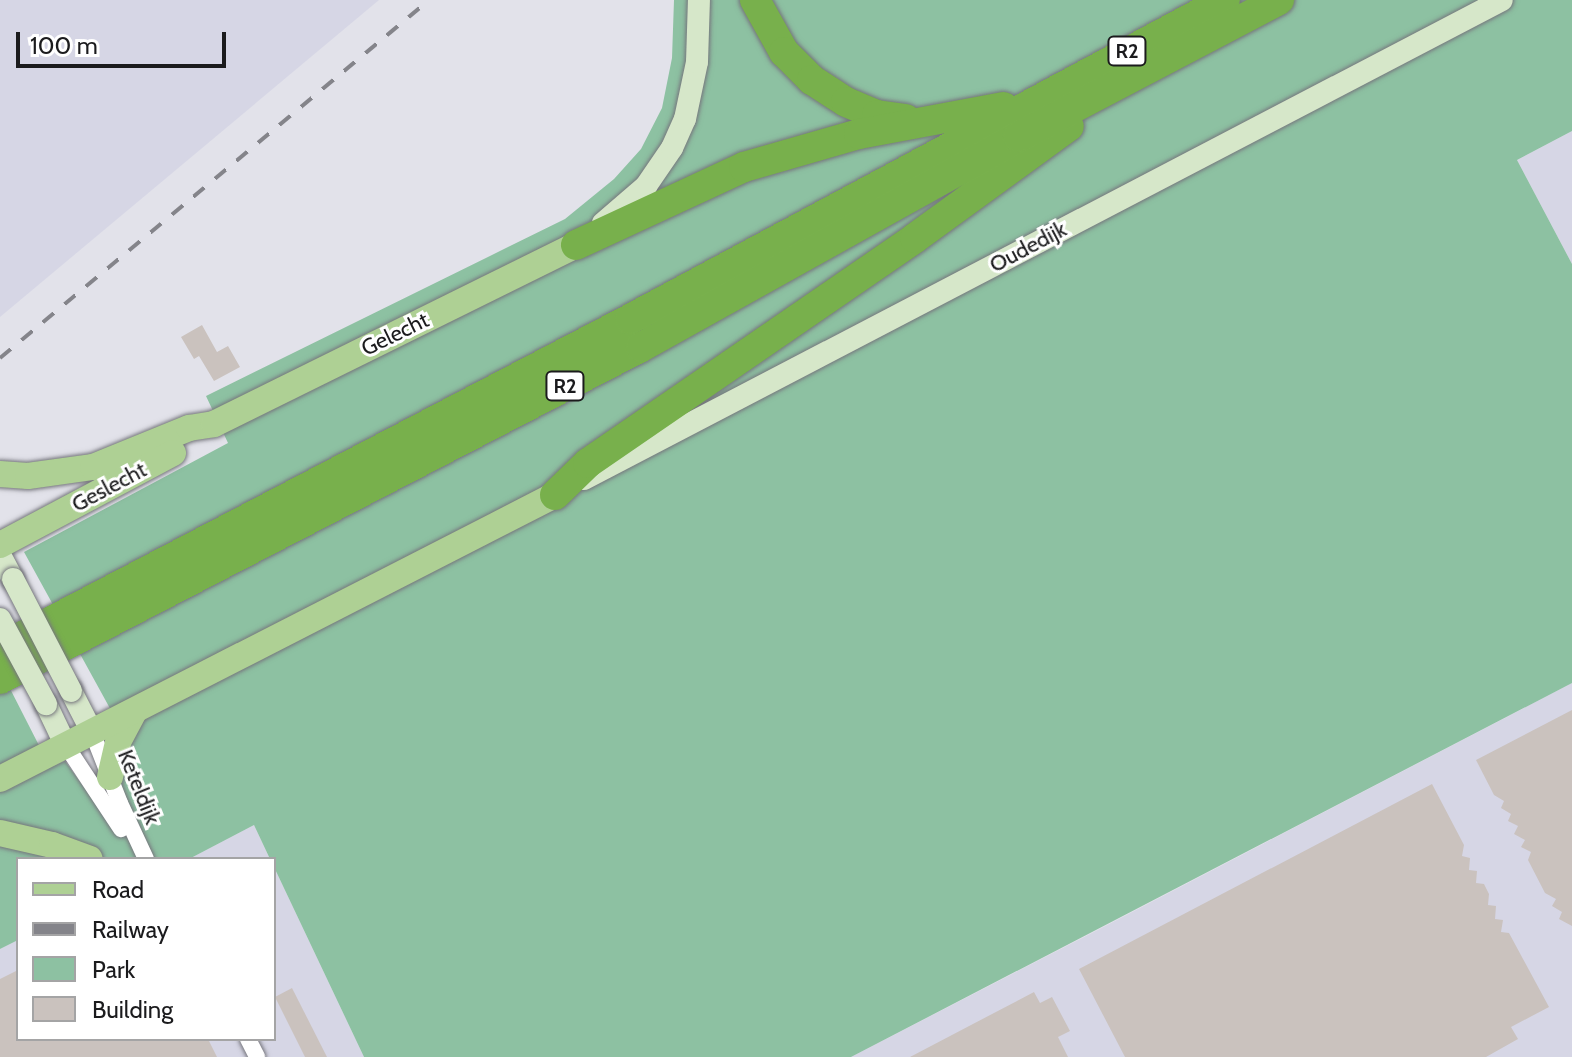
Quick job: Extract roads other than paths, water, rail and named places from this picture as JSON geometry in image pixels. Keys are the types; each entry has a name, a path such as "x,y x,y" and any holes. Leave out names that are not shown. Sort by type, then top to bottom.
{"highway":[{"name":"R2","path":"755,0 784,52 812,80 846,102 877,115 920,120"},
{"name":"R2","path":"0,648 630,319 1225,0"},
{"name":"R2","path":"0,679 641,347 1018,137 1279,0"},
{"name":"R2","path":"555,495 588,463 915,238 1031,155 1124,82"},
{"name":"R2","path":"576,245 744,167 920,120 1028,103"}],"main road":[{"name":"Gelecht","path":"214,424 576,245"},
{"path":"0,474 28,476 93,467 189,428 214,424"},
{"name":"Geslecht","path":"0,545 196,441 214,424"},
{"path":"0,779 555,495"},
{"path":"110,777 118,742 134,712"},
{"path":"0,833 52,845 85,857"}],"street":[{"path":"576,245 646,186 672,148 692,97 699,0"},
{"name":"Oudedijk","path":"555,495 1502,0"},
{"path":"0,555 92,732"},
{"path":"0,619 65,744"},
{"name":"Keteldijk","path":"92,732 143,857"},
{"name":"Keteldijk","path":"65,744 143,857"}],"railway":[{"path":"0,358 429,0"}]}
